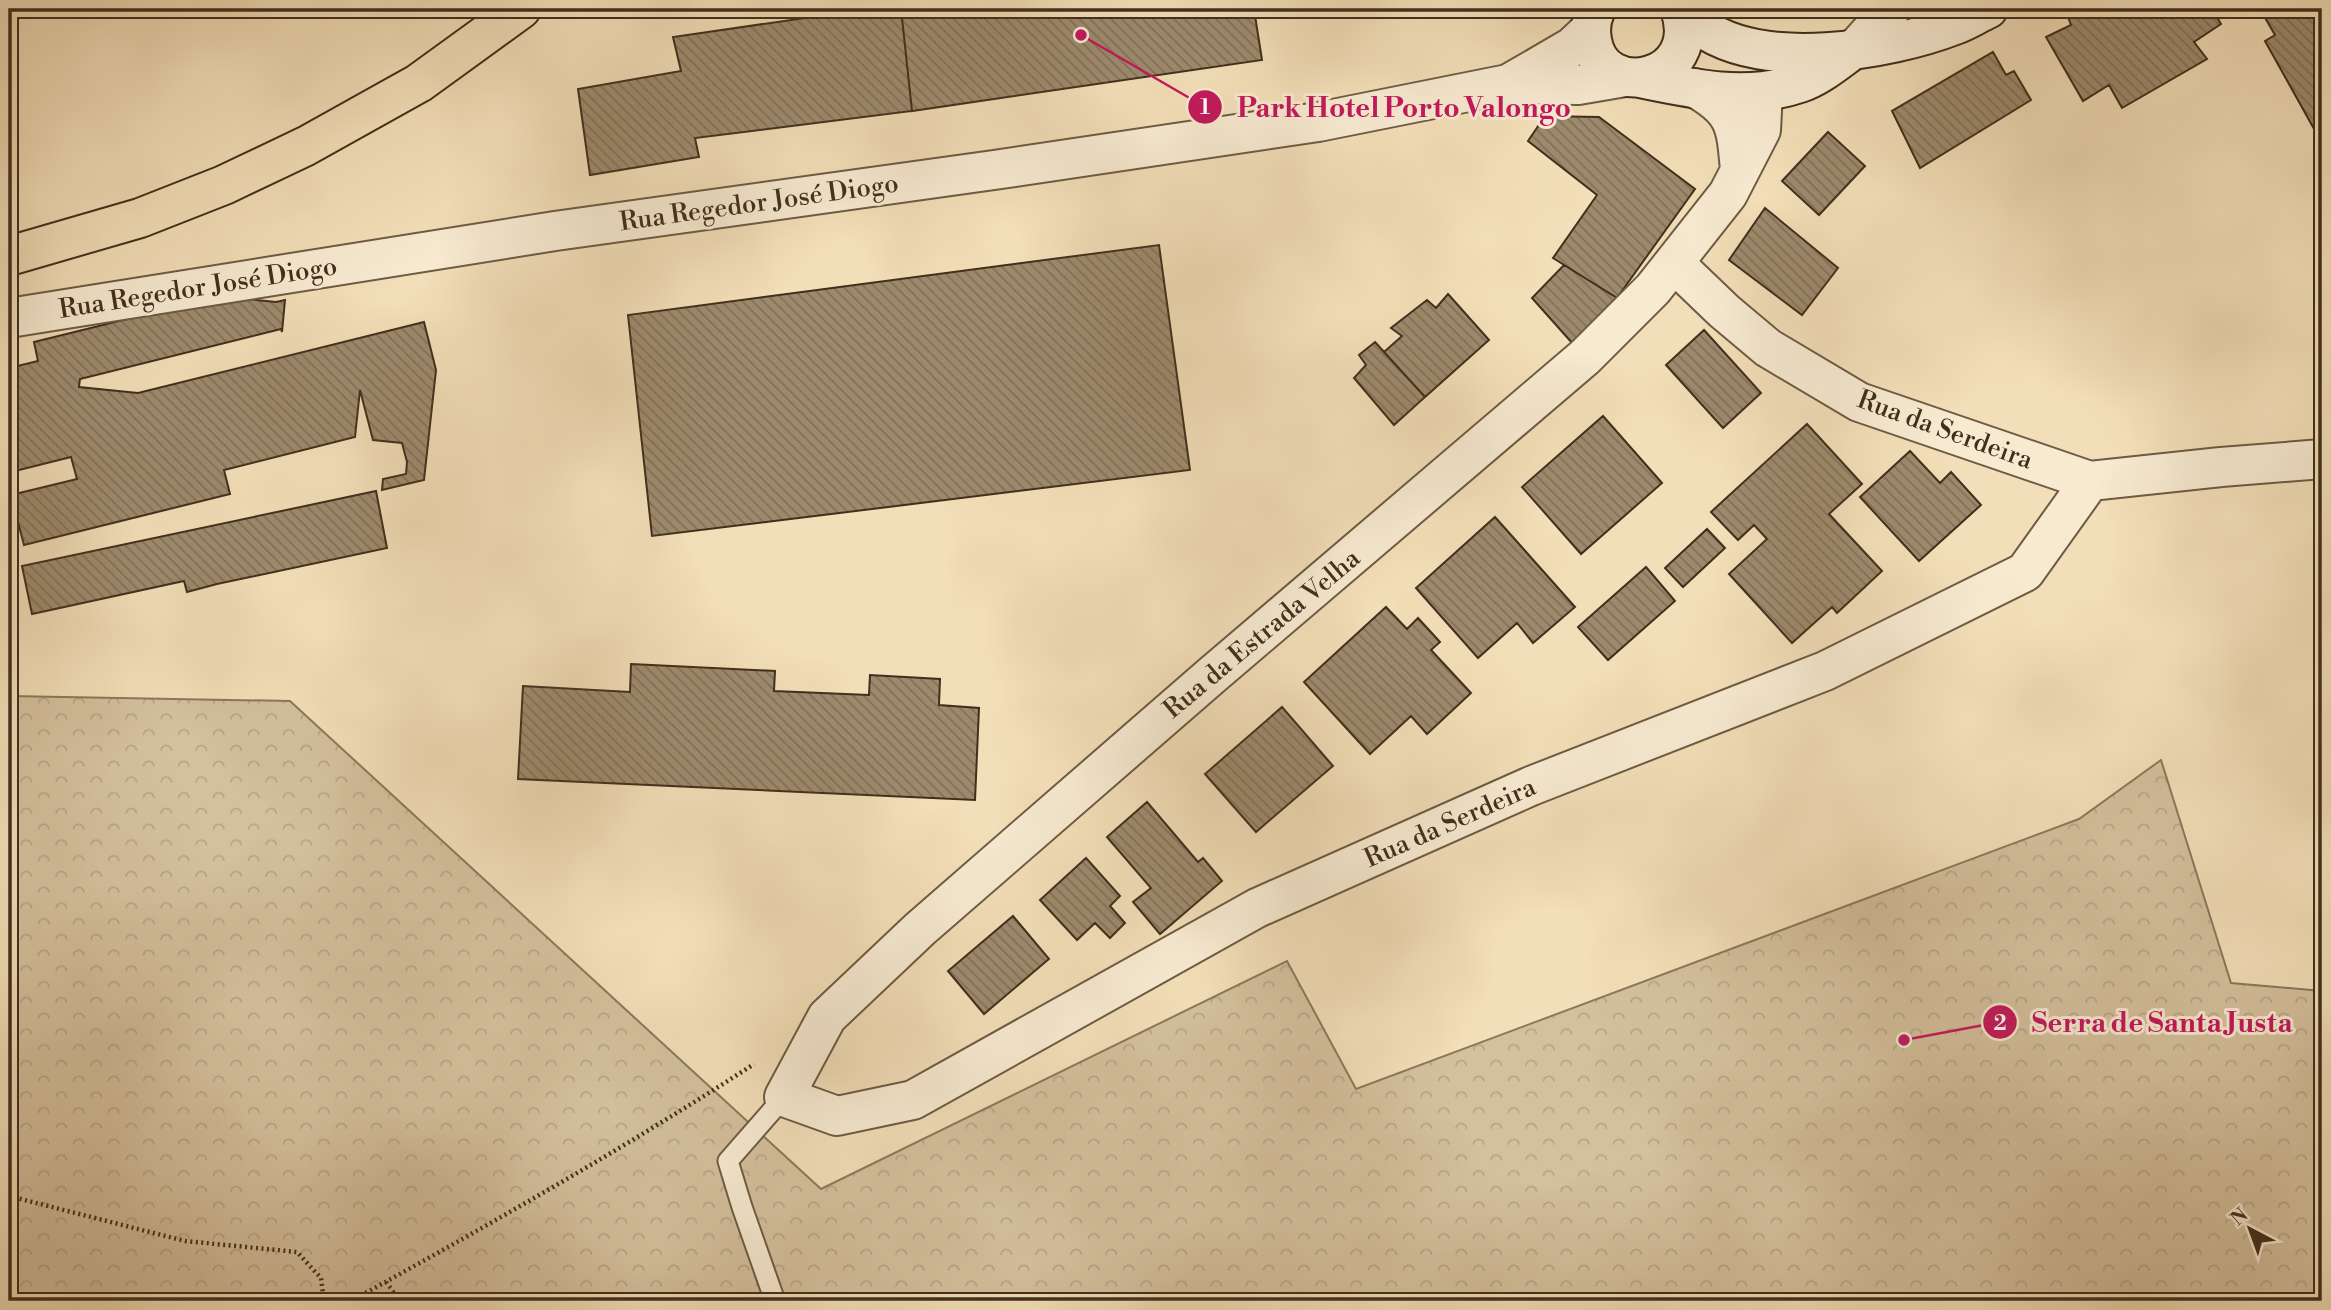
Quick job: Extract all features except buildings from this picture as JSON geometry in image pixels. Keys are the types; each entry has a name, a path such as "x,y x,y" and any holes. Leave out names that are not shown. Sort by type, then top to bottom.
{"main road":[{"path":"9,257 140,218 225,185 271,163 419,83 521,9"}],"street":[{"path":"1681,9 1700,27 1724,39 1761,50 1801,54 1855,49 1924,35 1955,25 1988,9"},
{"path":"1632,77 1656,75 1669,66 1679,54 1685,39 1685,23 1681,9"},
{"path":"1593,19 1592,46 1599,59 1610,70 1632,77 1736,93 1763,92 1801,83 1855,49 1891,9"},
{"name":"Rua Regedor José Diogo","path":"1508,84 1572,47 1593,19"},
{"path":"1724,39 1746,57 1757,73 1763,92"},
{"name":"Rua Regedor José Diogo","path":"9,318 555,231 1304,124 1508,84 1578,85 1632,77"},
{"name":"Rua da Estrada Velha","path":"784,1097 827,1017 920,929 1585,357 1653,289 1674,263 1728,194 1772,113 1801,83"},
{"path":"1695,88 1718,101 1728,114 1737,137 1740,170"},
{"name":"Rua da Estrada Velha","path":"1761,130 1763,92"},
{"name":"Rua da Serdeira","path":"1674,263 1724,312 1769,348 1859,402 2090,481 2322,459"},
{"name":"Rua da Serdeira","path":"784,1097 837,1116 913,1100 1257,908 1531,786 1825,671 2025,572 2090,481"}],"lane":[{"path":"775,1301 728,1161 784,1097"}],"path":[{"path":"351,1301 676,1115 757,1062"},
{"path":"9,1196 185,1241 297,1252 321,1278 324,1301"},
{"path":"386,1282 400,1301"}],"green space":[{"path":"9,696 290,701 821,1189 1287,961 1356,1089 2079,819 2161,760 2231,983 2322,991 2322,1301 9,1301"}],"place":[{"name":"Park Hotel Porto Valongo","path":"1081,35"},
{"name":"Serra de Santa Justa","path":"1904,1040"}]}
